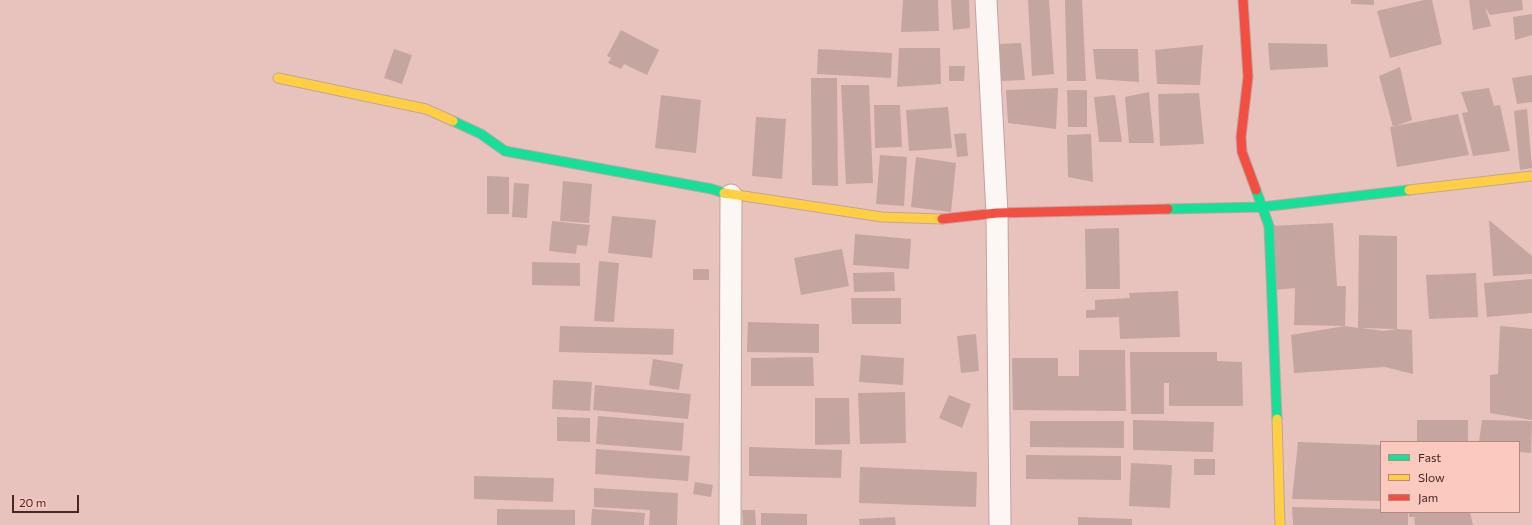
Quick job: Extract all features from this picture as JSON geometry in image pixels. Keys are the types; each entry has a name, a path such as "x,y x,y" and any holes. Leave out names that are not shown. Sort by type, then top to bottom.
{"street":[{"path":"986,0 997,213 1000,525"},
{"path":"1243,0 1248,77 1241,137 1242,152 1269,226 1276,361 1280,525"},
{"path":"278,78 426,109 480,134 505,151 712,188 730,195 882,217 951,219 997,213 1262,207 1532,176"},
{"path":"730,195 730,525"}],"building":[{"path":"903,0 938,0 939,31 901,32"},
{"path":"951,0 969,0 970,28 953,30"},
{"path":"1028,0 1049,0 1054,74 1032,76"},
{"path":"1065,0 1082,0 1086,81 1067,81"},
{"path":"1351,0 1374,0 1374,5 1351,4"},
{"path":"1424,0 1432,0 1442,44 1390,58 1377,11"},
{"path":"1469,0 1522,0 1523,10 1490,15 1485,7 1491,26 1473,30"},
{"path":"1532,14 1532,35 1515,40 1513,17"},
{"path":"621,30 659,50 647,75 624,64 621,69 608,63 611,58 607,56"},
{"path":"1021,43 1025,80 1000,81 998,44"},
{"path":"1268,43 1327,44 1328,67 1270,70"},
{"path":"1203,45 1200,85 1157,84 1155,50"},
{"path":"899,48 940,48 941,84 897,87"},
{"path":"394,49 412,55 402,84 384,78"},
{"path":"818,49 892,53 891,78 817,74"},
{"path":"1093,49 1138,49 1139,82 1096,79"},
{"path":"949,66 965,66 964,81 949,81"},
{"path":"1400,67 1412,120 1393,127 1379,76"},
{"path":"1532,75 1532,102 1517,104 1512,78"},
{"path":"811,78 837,78 838,186 812,185"},
{"path":"841,85 869,85 873,183 846,184"},
{"path":"1058,88 1056,129 1008,123 1006,90"},
{"path":"1489,88 1494,106 1500,105 1510,151 1473,156 1462,113 1468,112 1461,92"},
{"path":"1067,90 1087,90 1087,127 1068,127"},
{"path":"1149,92 1154,143 1129,143 1125,97"},
{"path":"1199,93 1204,144 1160,146 1158,94"},
{"path":"661,95 701,100 696,153 655,148"},
{"path":"1115,95 1122,142 1099,142 1094,97"},
{"path":"874,105 900,105 902,147 875,148"},
{"path":"948,107 952,148 909,151 906,110"},
{"path":"1527,109 1532,168 1520,170 1514,111"},
{"path":"1458,114 1469,155 1397,167 1390,127"},
{"path":"756,117 786,119 782,179 752,176"},
{"path":"966,133 968,156 957,157 954,134"},
{"path":"1091,134 1093,182 1068,177 1067,135"},
{"path":"880,155 907,157 904,206 876,204"},
{"path":"916,157 956,163 951,212 911,207"},
{"path":"487,176 509,177 509,214 487,214"},
{"path":"563,181 592,184 589,223 560,221"},
{"path":"514,183 529,184 527,218 512,217"},
{"path":"612,216 656,220 652,258 608,253"},
{"path":"1489,220 1532,256 1532,274 1493,276"},
{"path":"552,221 590,225 587,246 577,245 576,254 549,251"},
{"path":"1333,223 1337,286 1346,286 1345,326 1294,325 1295,288 1274,290 1269,226"},
{"path":"1119,228 1120,289 1086,289 1085,229"},
{"path":"855,234 911,239 909,269 853,265"},
{"path":"1359,235 1397,236 1397,329 1412,330 1413,374 1385,367 1294,373 1291,335 1345,326 1358,328","holes":["1361,328 1397,329 1384,331"]},
{"path":"842,249 849,286 801,295 794,258"},
{"path":"599,261 619,263 614,322 594,321"},
{"path":"532,262 580,263 580,286 532,285"},
{"path":"693,269 709,269 709,280 693,280"},
{"path":"894,272 895,291 854,292 853,273"},
{"path":"1476,273 1478,317 1429,319 1426,275"},
{"path":"1532,279 1532,313 1487,317 1484,283"},
{"path":"1178,291 1180,337 1120,339 1119,317 1086,318 1086,310 1095,310 1095,300 1130,298 1129,293"},
{"path":"851,298 901,298 901,324 852,324"},
{"path":"748,322 819,324 819,353 747,352"},
{"path":"560,326 674,329 673,355 559,352"},
{"path":"1500,326 1532,329 1532,420 1490,413 1490,375 1498,374"},
{"path":"976,334 979,371 961,373 957,336"},
{"path":"1079,350 1125,350 1126,411 1013,410 1012,358 1058,358 1058,376 1079,376"},
{"path":"1130,352 1217,352 1217,361 1242,362 1243,406 1169,406 1169,383 1164,383 1164,414 1131,414"},
{"path":"861,355 904,358 903,385 859,382"},
{"path":"813,357 814,386 751,386 751,358"},
{"path":"653,359 683,364 679,390 649,385"},
{"path":"553,380 592,382 590,411 552,409"},
{"path":"595,385 691,394 688,419 593,410"},
{"path":"905,392 906,443 860,444 858,393"},
{"path":"949,395 971,404 962,428 939,418"},
{"path":"815,398 849,398 850,444 815,445"},
{"path":"598,416 684,423 682,451 596,444"},
{"path":"557,417 590,418 590,442 557,441"},
{"path":"1133,420 1214,422 1213,452 1133,450"},
{"path":"1417,420 1468,420 1468,441 1417,441"},
{"path":"1482,420 1532,421 1531,453 1520,452 1520,441 1479,441"},
{"path":"1030,421 1124,421 1124,448 1030,447"},
{"path":"1298,442 1380,445 1380,501 1292,499"},
{"path":"749,447 842,450 841,478 749,476"},
{"path":"596,449 690,456 688,481 595,474"},
{"path":"1026,455 1121,456 1121,480 1026,479"},
{"path":"1194,459 1215,459 1215,475 1194,475"},
{"path":"1131,463 1172,465 1170,508 1129,506"},
{"path":"860,467 977,472 976,507 859,503"},
{"path":"474,476 554,478 553,502 474,499"},
{"path":"695,482 713,485 711,497 693,494"},
{"path":"594,488 678,493 677,525 649,525 650,510 594,507"},
{"path":"1292,507 1380,509 1380,513 1408,513 1408,525 1293,525"},
{"path":"497,509 575,510 575,525 497,525"},
{"path":"592,509 645,513 644,525 591,525"},
{"path":"742,510 755,510 756,525 743,525"},
{"path":"761,513 807,514 807,525 761,525"},
{"path":"1409,513 1470,513 1473,525 1415,525 1414,518 1418,517 1409,517"},
{"path":"895,517 896,525 860,525 859,519"},
{"path":"1078,517 1132,519 1132,525 1078,525"}],"traffic: fast":[{"path":"453,121 481,134 505,151 712,189 724,193"},
{"path":"1256,190 1269,226 1277,419"},
{"path":"1168,209 1262,207 1409,190"}],"traffic: slow":[{"path":"278,78 426,109 453,121"},
{"path":"1409,190 1532,176"},
{"path":"724,193 882,217 942,219"},
{"path":"1277,419 1280,525"}],"traffic: jam":[{"path":"1243,0 1248,77 1241,137 1242,152 1256,190"},
{"path":"942,219 997,213 1168,209"}]}
